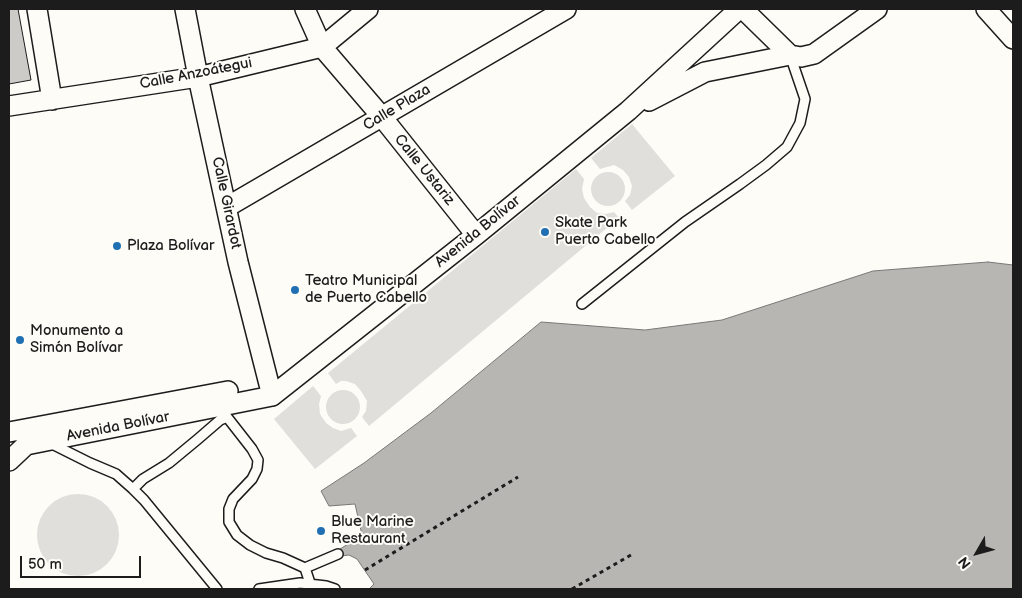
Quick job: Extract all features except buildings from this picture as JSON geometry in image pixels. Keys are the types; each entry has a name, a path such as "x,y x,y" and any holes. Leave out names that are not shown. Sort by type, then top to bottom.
{"street":[{"path":"36,9 52,100"},
{"name":"Calle Girardot","path":"185,9 238,262 270,390"},
{"name":"Calle Ustariz","path":"304,9 322,47 382,117 476,234"},
{"name":"Calle Anzoátegui","path":"9,106 198,77 322,47 368,9"},
{"name":"Calle Plaza","path":"227,207 566,9"},
{"name":"Avenida Bolívar","path":"9,461 26,445 138,423 224,411 270,390 476,234 628,111 739,9"},
{"path":"743,9 790,55"},
{"path":"628,111 705,72 790,55 801,57 814,54 877,9"},
{"path":"986,9 1013,39"},
{"name":"Avenida Bolívar","path":"9,432 270,390"}],"lane":[{"path":"582,304 685,222 766,165 787,147 800,123 805,99 790,55"},
{"path":"133,489 143,479 169,462 198,439 220,420 224,411"},
{"path":"224,411 258,460 257,469 252,479 233,499 229,509 229,522 238,535 250,545 266,554 283,558 305,568 338,554"},
{"path":"45,441 116,474 144,500 216,589"},
{"path":"305,568 310,584"},
{"path":"259,589 300,583 335,589"}],"path":[{"path":"365,570 518,477"},
{"path":"572,589 631,554"}],"shaded area":[{"path":"632,124 675,176 632,210 625,201 630,195 632,186 629,177 623,170 614,165 600,169 591,158"},
{"path":"576,169 584,179 582,189 584,198 590,207 597,213 606,214 614,212 619,218 369,426 362,417 366,411 367,401 361,391 355,384 346,381 336,384 328,373"},
{"path":"608,172 620,177 625,189 620,201 608,206 596,201 591,189 596,177"},
{"path":"988,262 1013,265 1013,589 369,589 374,584 357,559 349,555 341,556 337,551 362,535 355,504 329,506 321,491 364,463 431,413 541,322 645,330 722,320 873,271"},
{"path":"313,386 321,396 319,404 320,414 326,423 341,431 351,428 357,436 315,469 274,419"},
{"path":"343,390 350,391 355,395 359,400 359,414 355,419 350,423 343,424 336,423 331,419 327,414 326,407 327,400 331,395 336,391"},
{"path":"70,494 86,494 101,501 112,512 119,527 116,551 107,564 86,576 70,576 55,569 44,558 37,543 37,527 44,512 55,501"}],"place":[{"name":"Skate Park Puerto Cabello","path":"545,232"},
{"name":"Plaza Bolívar","path":"117,246"},
{"name":"Teatro Municipal de Puerto Cabello","path":"295,290"},
{"name":"Monumento a Simón Bolívar","path":"20,340"},
{"name":"Blue Marine Restaurant","path":"321,531"}]}
